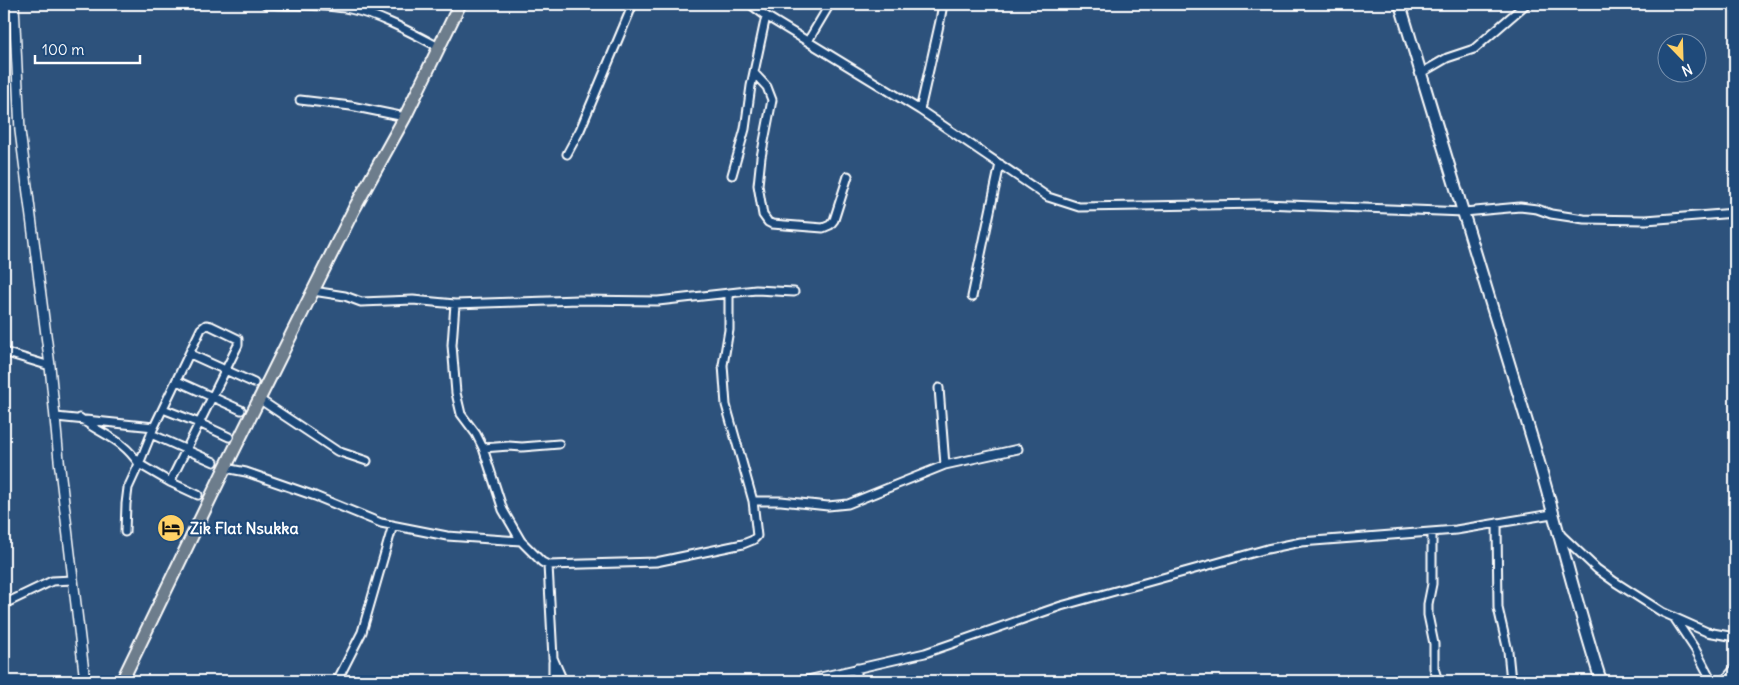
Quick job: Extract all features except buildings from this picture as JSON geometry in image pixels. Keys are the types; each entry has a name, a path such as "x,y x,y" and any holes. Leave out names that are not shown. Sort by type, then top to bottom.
{"main road":[{"path":"122,681 259,399 354,209 405,117 460,4"},
{"path":"1400,4 1464,212 1601,681"}],"street":[{"path":"14,4 20,132 50,366 85,681"},
{"path":"265,4 343,9 378,17 398,25 439,47"},
{"path":"334,4 343,9"},
{"path":"567,154 580,130 633,4"},
{"path":"750,4 766,16 920,110 1048,196 1079,207 1264,204 1464,212 1520,207 1584,219 1646,220 1735,213"},
{"path":"808,42 830,4"},
{"path":"920,110 943,4"},
{"path":"1421,73 1447,58 1474,49 1526,4"},
{"path":"732,175 745,129 766,16"},
{"path":"754,73 767,87 772,100 761,157 758,185 763,215 768,222 772,224 823,228 830,225 834,220 848,176"},
{"path":"300,100 351,106 405,117"},
{"path":"972,298 1000,164"},
{"path":"313,291 345,296 361,302 412,300 455,304 579,300 658,301 756,290 794,292"},
{"path":"455,304 452,345 456,392 461,414 484,448 503,510 520,541 542,562 548,565 656,562 743,544 757,536 753,501 726,405 723,366 729,330 728,293"},
{"path":"125,532 128,488 201,330 206,326 211,326 239,341 170,482"},
{"path":"4,352 50,366"},
{"path":"190,354 254,383"},
{"path":"177,380 241,410"},
{"path":"939,388 945,465"},
{"path":"259,399 337,451 367,461"},
{"path":"163,409 229,437"},
{"path":"56,417 80,418 153,431 214,462"},
{"path":"80,418 95,430 119,441 132,453 139,464 170,482 198,495"},
{"path":"484,448 559,444"},
{"path":"753,501 781,501 828,506 848,504 945,465 1018,449"},
{"path":"225,468 246,472 315,496 381,523 447,536 520,541"},
{"path":"803,681 925,653 1061,606 1268,549 1301,542 1456,530 1552,514"},
{"path":"1497,523 1498,608 1508,651 1511,681"},
{"path":"336,681 362,632 393,525"},
{"path":"1557,531 1597,569 1662,612 1707,632 1735,637"},
{"path":"1432,532 1432,584 1428,615 1434,644 1434,668 1438,681"},
{"path":"548,565 553,681"},
{"path":"4,604 52,582 73,580"},
{"path":"1674,618 1695,649 1712,681"},
{"path":"553,658 563,681"},
{"path":"856,681 857,668"},
{"path":"1724,681 1735,668"}],"place":[{"name":"Zik Flat Nsukka","path":"171,528"}]}
